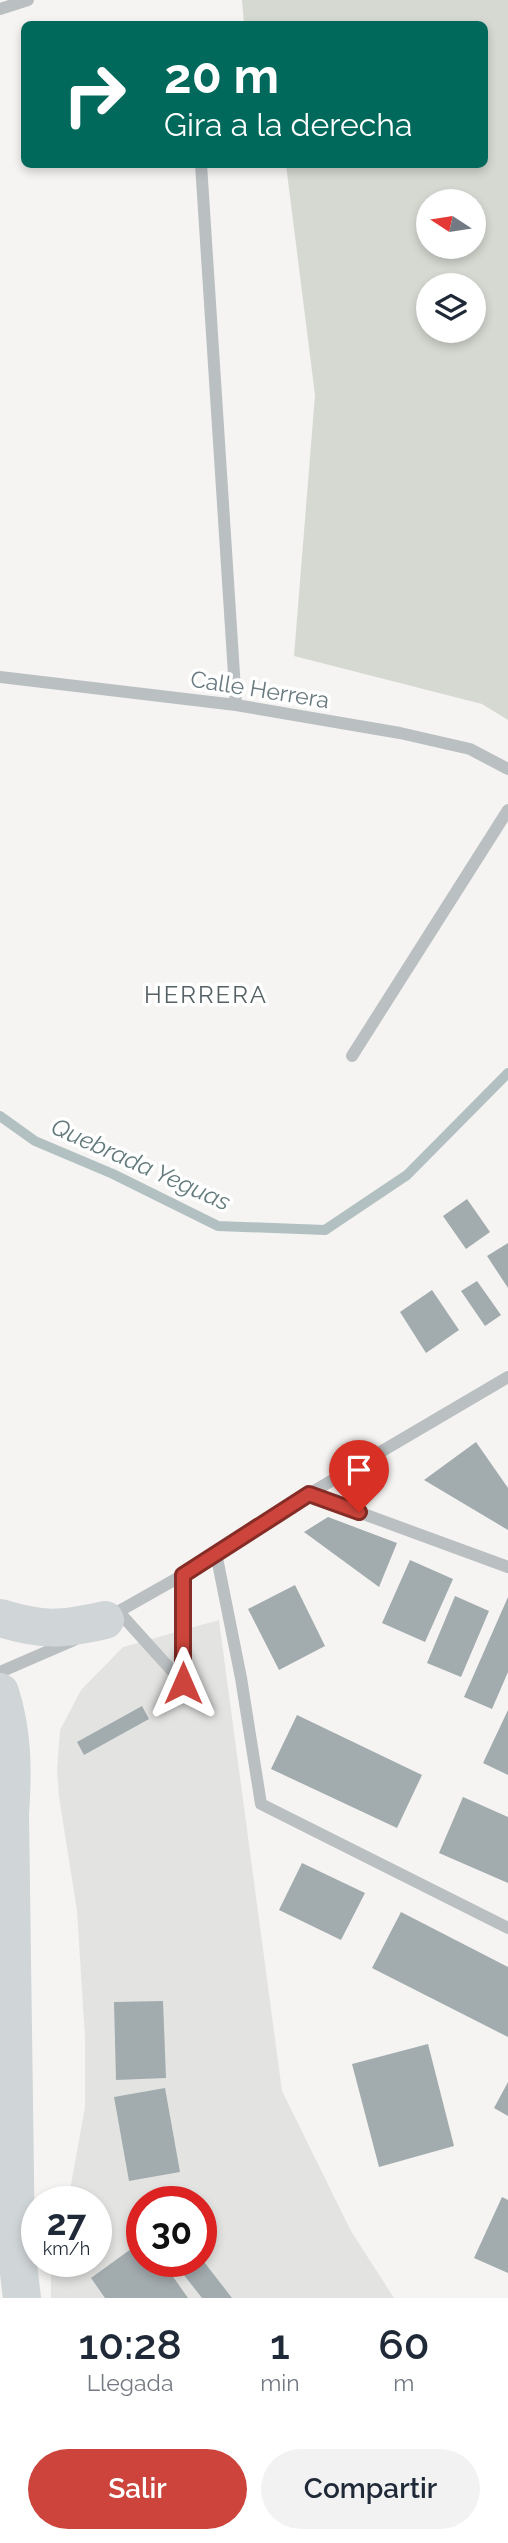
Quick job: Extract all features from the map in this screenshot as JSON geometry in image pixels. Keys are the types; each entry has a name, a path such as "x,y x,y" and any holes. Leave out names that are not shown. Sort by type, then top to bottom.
{"highway":[{"path":"0,1618 30,1628 68,1629 112,1615"},
{"path":"0,1692 9,1719 14,1766 5,1799 16,2248 22,2298"}],"street":[{"path":"0,9 28,0"},
{"path":"201,168 236,705"},
{"name":"Calle Herrera","path":"0,677 236,705 400,733 470,749 508,769"},
{"path":"352,1056 508,810"},
{"path":"0,1672 69,1644 309,1494 508,1377"},
{"path":"309,1494 508,1567"},
{"path":"216,1553 241,1678 261,1804 508,1928"},
{"path":"112,1615 183,1683 183,1575"}],"shaded area":[{"path":"242,0 508,0 508,720 482,704 294,656 315,395 286,168 488,168 488,21 244,21"},
{"path":"219,1620 282,2091 351,2231 394,2298 51,2298 51,2277 112,2277 112,2186 71,2186 85,2107 85,2038 77,1911 57,1770 60,1730 81,1690 123,1647"}],"building":[{"path":"467,1199 490,1232 466,1249 443,1216"},
{"path":"508,1243 508,1288 487,1256"},
{"path":"477,1281 501,1315 485,1326 461,1291"},
{"path":"432,1290 459,1330 426,1353 400,1312"},
{"path":"476,1442 508,1488 508,1530 424,1480"},
{"path":"328,1517 397,1543 379,1587 304,1532"},
{"path":"410,1560 453,1579 425,1642 382,1623"},
{"path":"295,1585 325,1646 279,1670 248,1609"},
{"path":"455,1596 489,1611 461,1677 427,1663"},
{"path":"508,1597 508,1672 492,1709 464,1697"},
{"path":"142,1706 149,1719 84,1755 77,1742"},
{"path":"508,1710 508,1775 483,1763"},
{"path":"297,1715 422,1775 397,1828 271,1769"},
{"path":"463,1797 508,1817 508,1883 439,1853"},
{"path":"302,1863 365,1893 341,1940 279,1910"},
{"path":"401,1912 508,1967 508,2037 372,1968"},
{"path":"163,2001 166,2078 116,2080 114,2002"},
{"path":"428,2044 454,2146 379,2167 352,2064"},
{"path":"508,2082 508,2116 494,2108"},
{"path":"165,2088 180,2172 129,2181 114,2097"},
{"path":"502,2197 508,2200 508,2273 474,2258"},
{"path":"126,2253 126,2277 173,2277 188,2298 105,2298 91,2278 112,2277 112,2263"},
{"path":"186,2277 216,2277 232,2298 202,2298"}],"waterway":[{"name":"Quebrada Yeguas","path":"0,1116 35,1141 113,1174 218,1226 325,1230 407,1175 508,1073"}],"district":[{"name":"HERRERA","path":"206,994"}],"route":[{"path":"183,1683 183,1575 309,1494 359,1512"}]}
